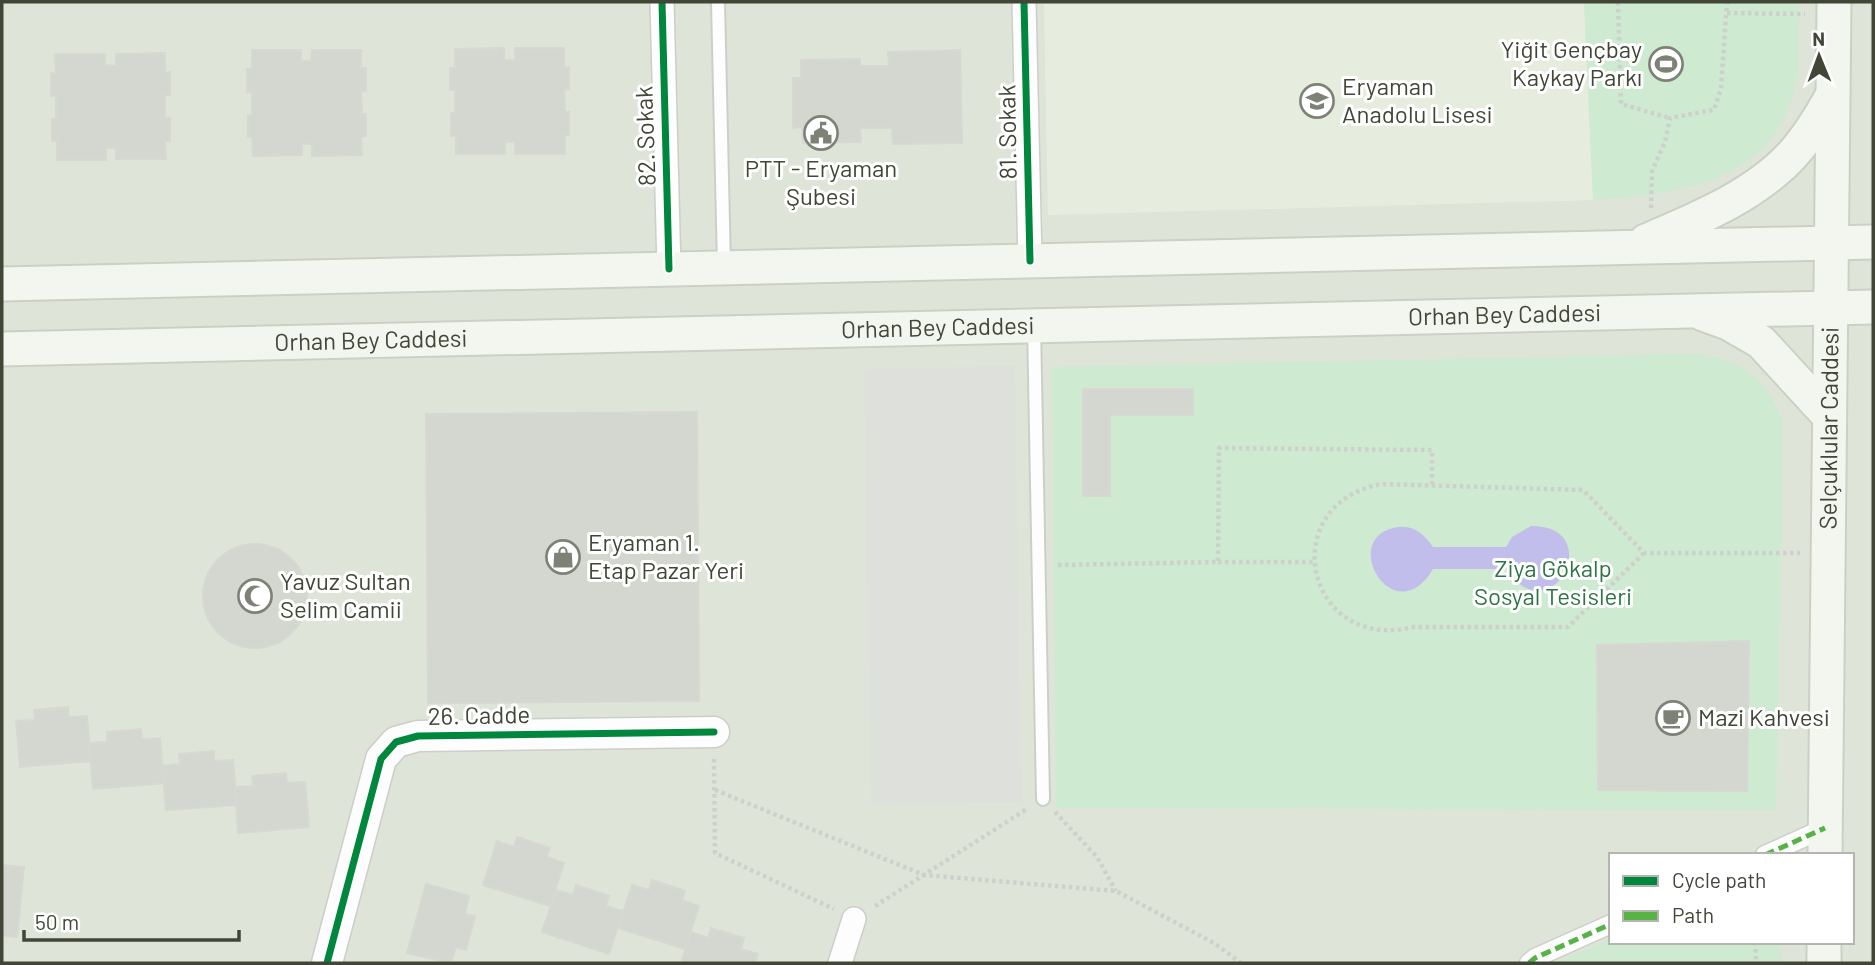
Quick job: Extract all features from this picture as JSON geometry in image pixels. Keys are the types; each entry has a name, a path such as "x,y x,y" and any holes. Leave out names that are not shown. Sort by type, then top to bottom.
{"main road":[{"name":"Selçuklular Caddesi","path":"1825,841 1834,8"},
{"path":"1641,243 1714,210 1745,193 1772,173 1806,138 1832,96"},
{"path":"2,284 1030,261 1641,243 1873,242"},
{"name":"Orhan Bey Caddesi","path":"2,349 1873,307"},
{"path":"1691,310 1728,323 1761,342 1829,416"},
{"path":"1824,944 1824,963"}],"street":[{"name":"82. Sokak","path":"662,2 669,269"},
{"name":"81. Sokak","path":"1024,2 1030,261"},
{"name":"26. Cadde","path":"327,963 381,759 396,742 418,736 714,732"},
{"path":"1774,853 1825,841"},
{"path":"839,963 854,919"},
{"path":"1529,963 1609,925"}],"lane":[{"path":"718,2 724,268"},
{"path":"1034,325 1043,799"}],"path":[{"path":"1618,2 1621,104 1670,118 1714,110 1721,88 1727,2"},
{"path":"1727,13 1834,8"},
{"path":"1641,243 1652,171 1665,142 1670,118"},
{"path":"1218,562 1219,448 1432,450 1432,487"},
{"path":"1644,553 1583,490 1381,484 1349,494 1326,517 1318,532 1313,562 1317,581 1335,610 1348,621 1380,632 1414,627 1569,627 1644,553 1828,553"},
{"path":"1039,565 1313,562"},
{"path":"714,732 715,853 854,919 1043,799 1097,857 1116,891"},
{"path":"715,789 924,875 1116,891 1214,943 1241,963"},
{"path":"1755,944 1756,963"}],"shaded area":[{"path":"2,2 1873,2 1873,963 2,963"},
{"name":"Eryaman Anadolu Lisesi","path":"1044,2 1584,2 1593,200 1048,215"},
{"path":"1015,366 1021,802 871,804 864,369"},
{"path":"1531,526 1554,530 1566,542 1569,557 1565,573 1554,585 1540,591 1523,587 1506,569 1433,569 1418,587 1402,592 1388,587 1378,576 1372,562 1372,547 1380,534 1398,527 1419,532 1433,547 1506,547 1512,537"}],"green space":[{"path":"1584,2 1799,2 1797,74 1792,98 1779,127 1760,150 1738,167 1712,180 1653,194 1593,200"},
{"name":"Ziya Gökalp Sosyal Tesisleri","path":"1698,354 1729,362 1752,375 1770,394 1783,423 1776,810 1056,808 1052,367"},
{"path":"1609,940 1609,944 1780,944 1781,963 1554,963"}],"building":[{"path":"504,48 504,60 515,60 515,48 564,48 564,67 569,67 569,89 564,90 565,112 569,112 569,135 565,135 565,154 515,154 515,142 505,142 505,154 456,154 456,136 451,136 455,90 450,90 450,68 455,68 455,49"},
{"path":"252,50 301,50 301,61 311,61 312,50 361,50 361,68 366,68 366,91 361,91 362,114 366,114 366,136 361,137 362,155 312,156 312,144 302,144 302,155 253,156 252,137 248,137 252,92 247,92 247,69 252,69"},
{"path":"960,50 962,143 893,144 892,128 860,128 861,142 803,143 802,127 793,128 793,78 801,78 801,60 860,59 860,66 889,66 888,52"},
{"path":"165,53 165,73 170,72 170,95 165,95 165,118 170,118 170,141 165,141 166,159 116,159 116,148 106,148 106,160 57,160 57,141 52,141 56,96 51,96 51,73 56,74 55,54 105,54 105,65 116,66 116,54"},
{"path":"1083,389 1193,389 1193,415 1110,415 1110,496 1083,496"},
{"name":"Eryaman 1. Etap Pazar Yeri","path":"697,412 699,701 428,703 426,414"},
{"name":"Yavuz Sultan Selim Camii","path":"255,544 275,548 292,559 303,576 307,596 303,616 292,633 275,644 255,648 235,644 218,633 207,616 203,596 207,576 218,559 235,548"},
{"name":"Mazi Kahvesi","path":"1749,641 1747,791 1598,790 1597,645"},
{"path":"68,707 69,717 87,716 91,761 20,767 16,721 35,720 34,710"},
{"path":"141,729 142,739 160,738 164,783 93,789 89,743 107,742 107,732"},
{"path":"214,751 214,761 233,760 237,805 166,810 162,766 180,764 179,754"},
{"path":"286,773 287,783 305,782 309,827 238,833 235,787 253,786 252,776"},
{"path":"517,837 550,848 547,857 564,863 550,906 483,885 497,841 514,847"},
{"path":"2,865 24,867 17,937 2,935"},
{"path":"652,880 685,891 682,900 699,906 685,949 618,928 632,885 649,890"},
{"path":"426,884 469,896 465,914 475,916 466,950 456,947 451,963 407,953"},
{"path":"576,885 609,896 606,906 623,911 609,954 542,932 556,890 573,895"},
{"path":"711,928 744,938 741,949 758,954 755,963 681,963 691,932 708,938"}],"marked path":[{"path":"1769,853 1825,828"},
{"path":"1529,963 1609,925"}],"cycle path":[{"path":"662,2 669,269"},
{"path":"1024,2 1030,261"},
{"path":"327,963 381,759 396,742 418,736 714,732"}],"place":[{"name":"Yiğit Gençbay Kaykay Parkı","path":"1666,64"},
{"name":"Eryaman Anadolu Lisesi","path":"1317,101"},
{"name":"PTT - Eryaman Şubesi","path":"821,133"},
{"name":"Eryaman 1. Etap Pazar Yeri","path":"563,557"},
{"name":"Yavuz Sultan Selim Camii","path":"255,596"},
{"name":"Mazi Kahvesi","path":"1673,718"}]}
